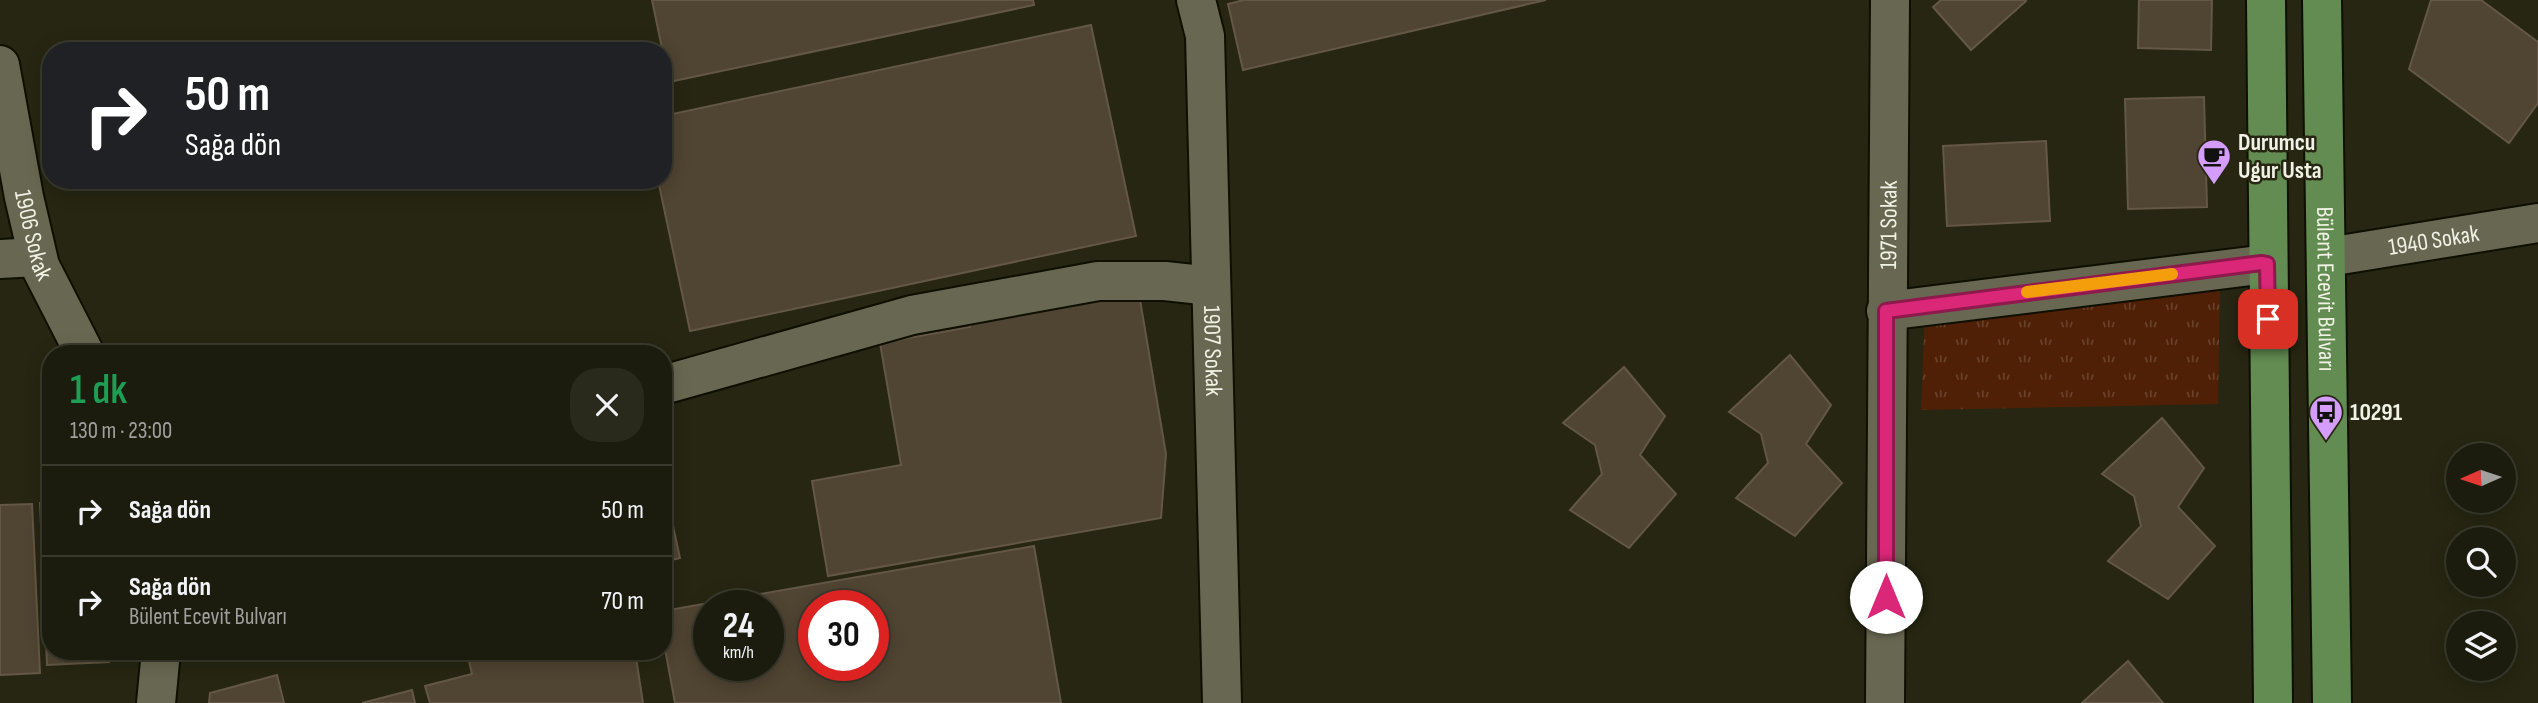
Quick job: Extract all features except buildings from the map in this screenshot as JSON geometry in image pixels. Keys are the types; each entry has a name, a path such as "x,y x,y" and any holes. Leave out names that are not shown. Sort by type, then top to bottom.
{"main road":[{"path":"2266,0 2273,703"},
{"name":"Bülent Ecevit Bulvarı","path":"2322,0 2328,257 2332,703"}],"street":[{"name":"1907 Sokak","path":"1196,0 1205,36 1222,703"},
{"name":"1971 Sokak","path":"1885,703 1890,0"},
{"name":"1906 Sokak","path":"0,65 37,257 81,345"},
{"name":"1940 Sokak","path":"2328,257 2538,223"},
{"path":"0,259 37,257"},
{"path":"1886,311 2267,264"},
{"path":"672,382 912,315 1098,281 1165,281 1211,285"},
{"path":"156,703 160,660"}],"green space":[{"path":"2220,285 2218,404 1921,410 1925,309"}],"slow traffic":[{"path":"2027,292 2172,274"}],"place":[{"name":"Durumcu Ugur Usta","path":"2214,186"},
{"name":"10291","path":"2326,442"}],"route":[{"path":"1886,597 1886,311 2261,263 2267,264 2268,319"}]}
